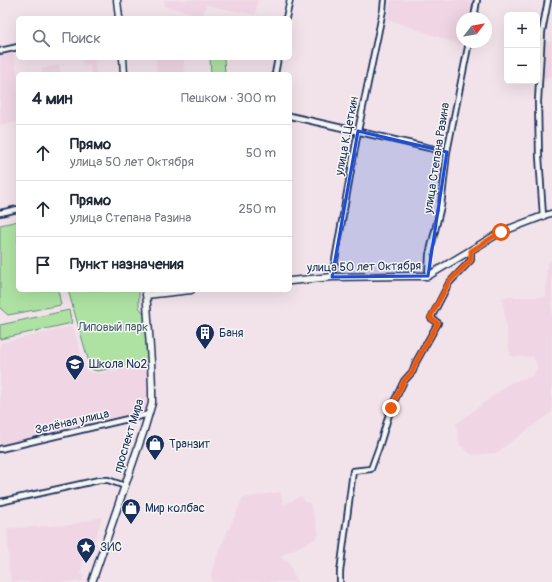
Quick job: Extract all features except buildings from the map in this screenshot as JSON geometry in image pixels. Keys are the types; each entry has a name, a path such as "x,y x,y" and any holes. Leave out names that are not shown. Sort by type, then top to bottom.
{"main road":[{"path":"117,0 119,16"},
{"path":"123,60 124,72"},
{"name":"улица 50 лет Октября","path":"292,281 332,277 428,276 501,232 543,216"},
{"name":"проспект Мира","path":"92,582 152,403 152,362 146,292"}],"street":[{"path":"286,16 290,0"},
{"name":"улица К.Цеткин","path":"332,277 358,131 384,0"},
{"path":"475,12 477,0"},
{"path":"548,0 542,32 538,101 539,156 543,216 552,213"},
{"path":"0,52 16,48"},
{"name":"улица Степана Разина","path":"428,276 429,255 441,206 447,152 468,48"},
{"path":"275,72 278,60"},
{"path":"292,116 447,152"},
{"path":"0,213 16,209"},
{"path":"340,582 353,471 371,469 391,408 404,381 413,371 416,362 438,323 430,318 449,282 471,260 471,251"},
{"name":"Зелёная улица","path":"0,449 149,414"},
{"path":"0,502 99,480 108,480 125,486"}],"highlighted area":[{"path":"358,131 447,152 428,276 332,277"}],"shaded area":[{"path":"164,0 258,0 255,15 206,5 203,16 189,16 189,12 164,6"},
{"path":"391,0 472,0 470,12 456,12 456,43 387,19"},
{"path":"552,41 552,76 543,79 544,43"},
{"path":"12,51 17,72 16,72 16,122 0,125 0,54"},
{"path":"82,60 94,60 96,72 91,72 90,64 83,65"},
{"path":"156,60 184,60 184,72 157,72"},
{"path":"59,65 61,72 42,72 41,69"},
{"path":"552,259 552,412 496,453 472,455 460,445 456,424 511,382 531,377 538,368 533,357 510,356 502,297 546,297 547,264"},
{"name":"Школа №2","path":"73,326 85,367 90,373 100,373 149,363 150,401 147,412 0,445 0,343"},
{"path":"280,492 284,504 302,496 304,501 310,503 319,533 315,539 281,556 284,561 287,559 297,582 212,582 211,572 243,498"},
{"path":"102,517 90,558 84,556 81,573 84,575 82,582 11,582 7,528 69,525"}],"green space":[{"path":"210,60 224,60 225,72 211,72"},
{"path":"16,221 16,292 58,292 61,305 8,315 0,308 0,225"},
{"name":"Липовый парк","path":"69,292 139,292 139,307 145,315 149,361 98,371 93,370 90,366"},
{"path":"69,310 72,323 0,339 0,325"}],"place":[{"name":"Баня","path":"205,350"},
{"name":"Школа №2","path":"75,381"},
{"name":"Транзит","path":"155,461"},
{"name":"Мир колбас","path":"131,525"},
{"name":"ЗИС","path":"86,564"}],"route":[{"path":"391,408 404,381 413,371 416,362 438,323 430,318 449,282 471,260 471,251 501,232"}]}
